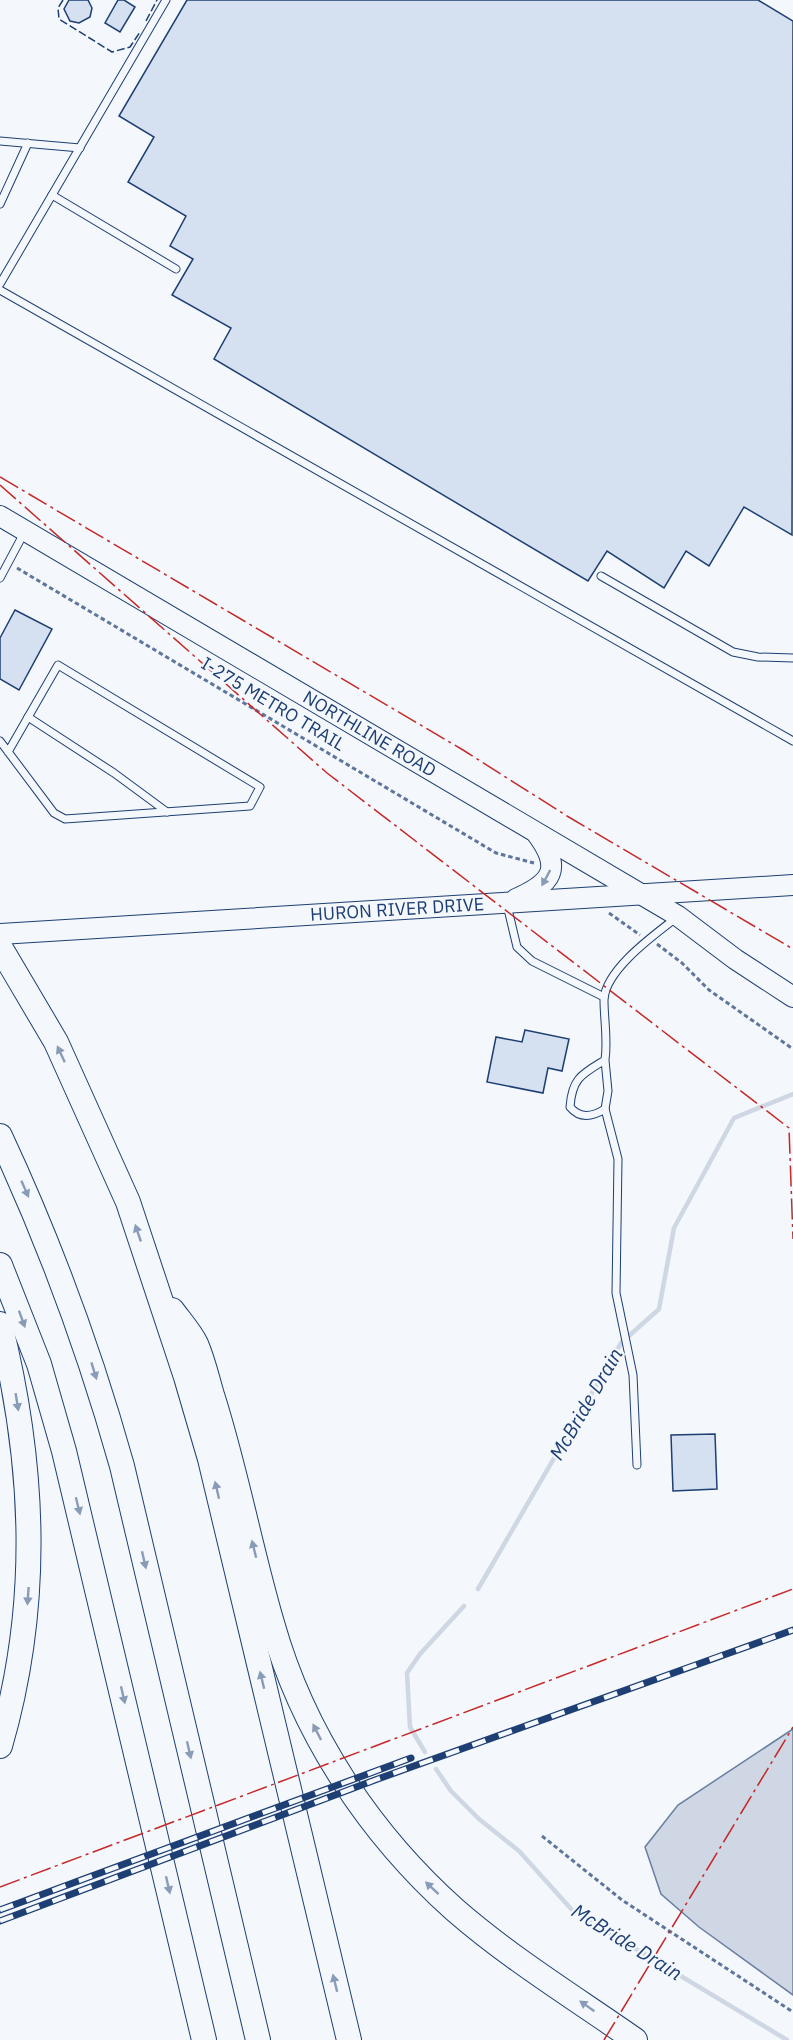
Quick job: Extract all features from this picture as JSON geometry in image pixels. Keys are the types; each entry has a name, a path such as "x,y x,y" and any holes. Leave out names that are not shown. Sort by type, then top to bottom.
{"highway":[{"path":"0,947 56,1042 128,1202 186,1377 210,1460 349,2040"},
{"path":"0,1136 26,1190 60,1275 107,1413 122,1466 258,2040"},
{"path":"0,1265 39,1364 64,1451 204,2040"},
{"path":"157,1289 195,1342 220,1420 272,1623 289,1676 330,1759 356,1800 416,1873 456,1910 493,1941 635,2040"},
{"path":"0,1324 13,1376 22,1431 30,1532 26,1617 20,1662 0,1746"}],"street":[{"name":"NORTHLINE ROAD","path":"0,516 678,916 735,959 793,997"},
{"path":"507,904 541,887 549,876 549,853 537,834"},
{"name":"HURON RIVER DRIVE","path":"0,934 793,885"},
{"name":"NORTHLINE ROAD","path":"735,959 793,984"}],"lane":[{"path":"0,284 166,0"},
{"path":"0,141 80,148"},
{"path":"0,204 28,143"},
{"path":"52,195 176,269"},
{"path":"0,290 793,741"},
{"path":"0,578 25,531"},
{"path":"601,576 733,652 758,657 793,658"},
{"path":"0,741 8,752 54,813 65,819 250,806 260,787 58,665 8,752"},
{"path":"28,717 114,772 167,812"},
{"path":"507,904 517,947 532,961 604,997"},
{"path":"637,1465 633,1375 616,1293 618,1159 605,1109 608,1091 604,997 616,972 648,940 678,916"},
{"path":"605,1060 578,1079 571,1091 570,1107 575,1114 586,1116 605,1109"}],"path":[{"name":"I-275 METRO TRAIL","path":"8,562 496,852 537,863"},
{"path":"613,916 641,936"},
{"path":"658,945 682,963 709,990 793,1049"},
{"path":"542,1836 622,1900 793,2012"}],"shaded area":[{"path":"793,1729 793,1995 699,1927 661,1894 645,1847 678,1805"}],"building":[{"path":"69,0 88,0 92,8 90,17 79,23 70,21 64,9"},
{"path":"118,0 124,0 135,7 120,32 105,23"},
{"path":"187,0 758,0 793,21 792,535 744,507 709,566 686,551 664,588 607,551 588,581 214,359 231,328 172,295 193,259 170,246 186,216 128,182 154,137 119,116"},
{"path":"15,610 52,629 19,690 0,679 0,638"},
{"path":"525,1030 569,1039 562,1071 548,1068 543,1093 487,1082 496,1037 522,1042"},
{"path":"715,1434 717,1489 673,1491 671,1435"}],"waterway":[{"name":"McBride Drain","path":"478,1589 621,1343 659,1309 674,1228 734,1118 793,1094"},
{"name":"McBride Drain","path":"425,1752 410,1727 407,1673 420,1654 464,1606"},
{"name":"McBride Drain","path":"436,1769 451,1791 479,1819 519,1851 573,1911 787,2040"}],"railway":[{"path":"0,1921 375,1780 793,1630"},
{"path":"0,1910 411,1758"}],"fence":[{"path":"63,0 58,8 59,19 112,52 130,47 140,32"},
{"path":"146,21 157,0"}],"power":[{"path":"0,477 463,750 567,816 793,949"},
{"path":"0,485 327,773 789,1128 793,1239"},
{"path":"0,1887 793,1589"},
{"path":"604,2040 793,1727"}]}
